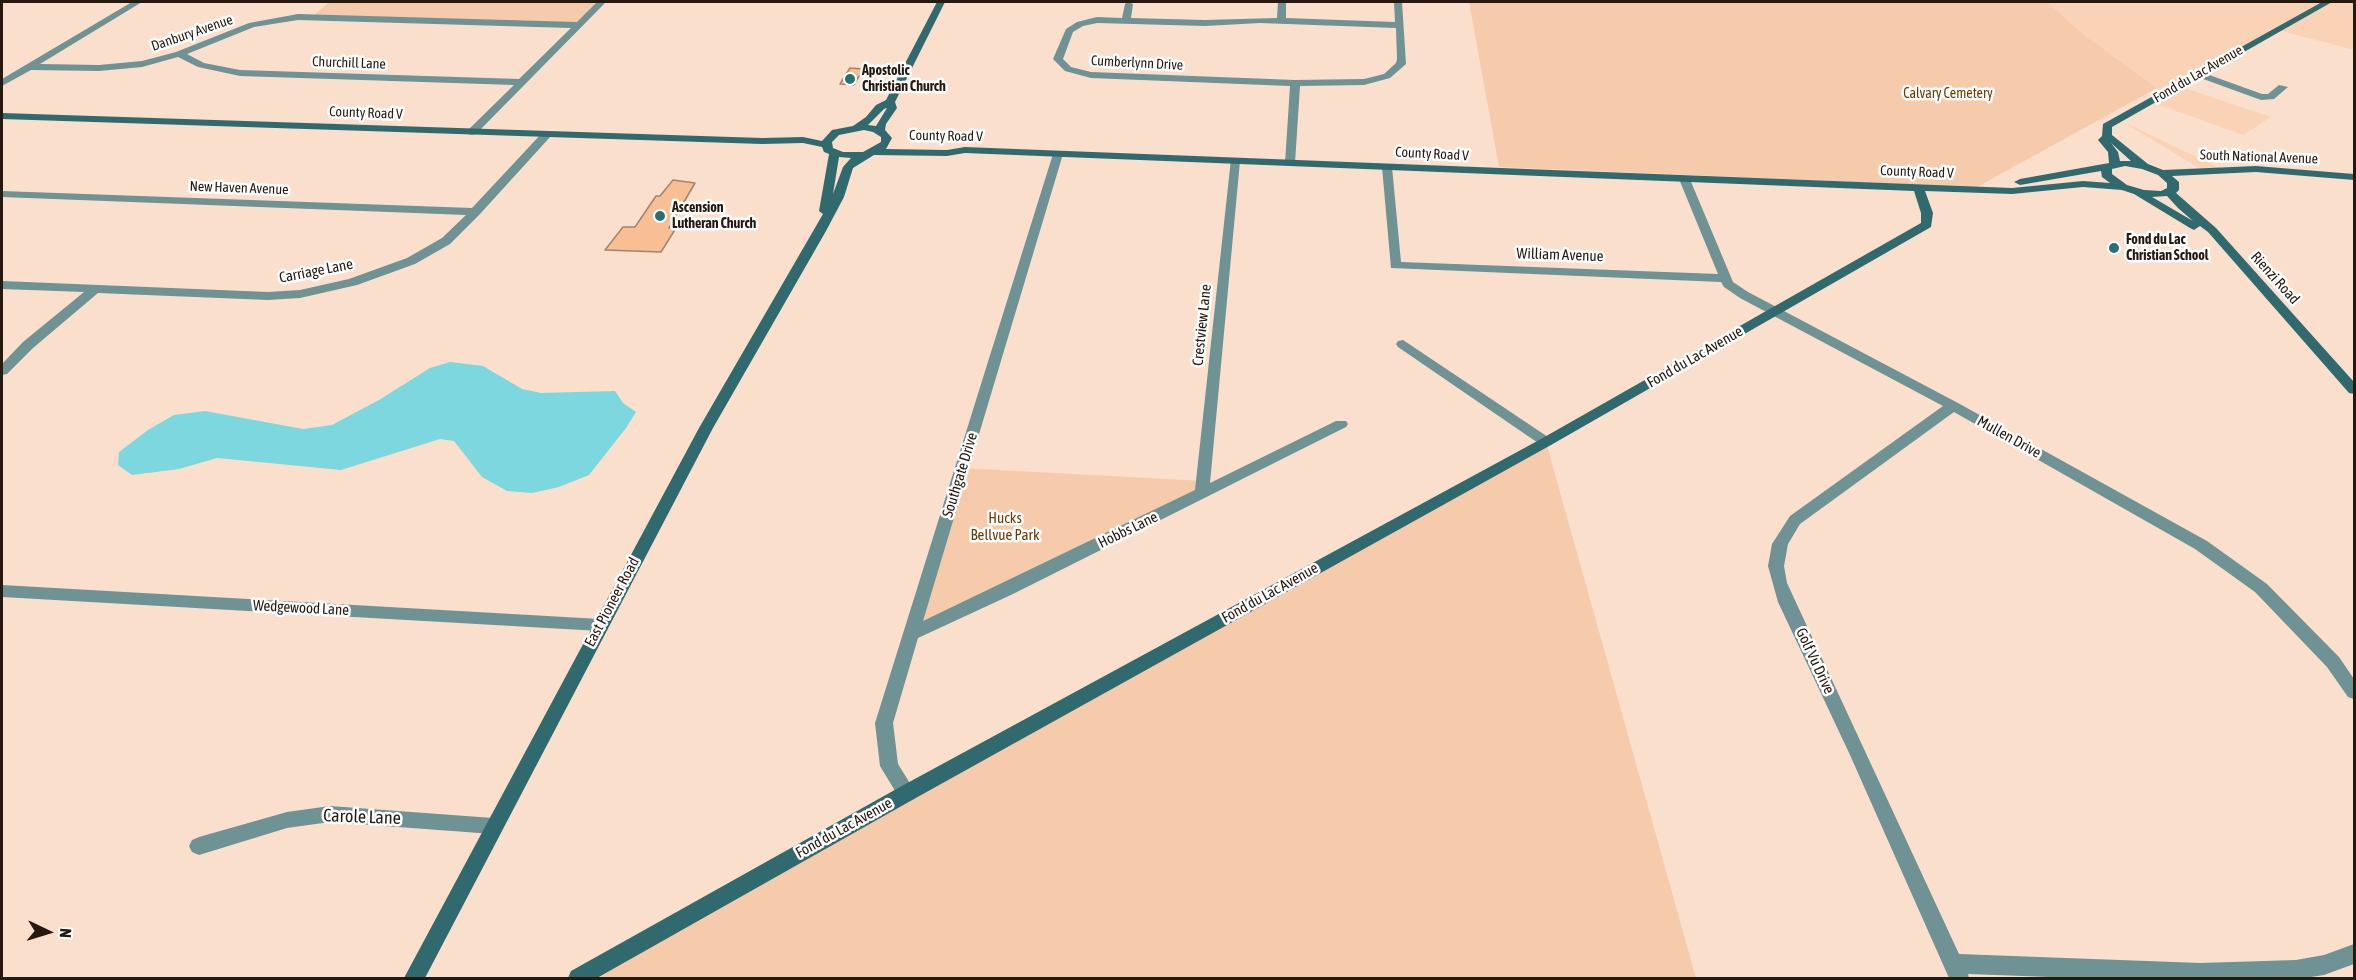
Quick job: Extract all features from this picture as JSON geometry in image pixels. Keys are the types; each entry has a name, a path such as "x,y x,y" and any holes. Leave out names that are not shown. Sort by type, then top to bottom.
{"main road":[{"path":"857,128 870,120 880,107 890,102 941,2"},
{"name":"Fond du Lac Avenue","path":"2107,137 2107,126 2328,2"},
{"path":"820,231 838,197 848,167 854,161 881,148 884,135 881,124 892,108 890,102"},
{"name":"County Road V","path":"2,116 730,140 803,140 849,156 870,153 947,153 965,150 1988,190"},
{"path":"857,128 965,150"},
{"name":"County Road V","path":"730,140 836,132 857,128"},
{"path":"820,231 828,198 830,150 836,132"},
{"path":"2162,173 2144,166 2114,140 2107,137 2103,140 2113,152 2111,166 2106,175 2110,179 2190,222 2224,246"},
{"path":"1988,190 2043,177 2111,166 2144,166"},
{"name":"South National Avenue","path":"2162,173 2267,169 2355,177"},
{"path":"1988,190 2012,191 2083,184 2153,194 2205,176 2206,171"},
{"name":"Rienzi Road","path":"2162,173 2173,182 2172,189 2182,206 2212,230 2355,390"},
{"name":"Fond du Lac Avenue","path":"578,978 907,793 1546,442 1927,225 1927,213 1918,187"},
{"name":"East Pioneer Road","path":"414,978 706,428 820,231"}],"street":[{"path":"2,83 138,2"},
{"path":"472,132 602,2"},
{"path":"1281,21 1282,2"},
{"path":"1290,163 1295,83 1355,84 1390,74 1397,69 1402,61 1398,2"},
{"path":"1126,19 1129,4"},
{"name":"Danbury Avenue","path":"29,68 123,66 179,54 252,25 298,17 578,25"},
{"name":"Cumberlynn Drive","path":"1295,83 1089,75 1072,71 1061,64 1059,56 1065,35 1073,28 1093,21 1126,19 1205,23 1281,21 1400,25"},
{"name":"Churchill Lane","path":"179,54 210,68 245,73 521,82"},
{"path":"2198,74 2261,97 2270,97 2283,87"},
{"name":"Carriage Lane","path":"2,285 268,297 318,291 364,279 411,261 446,240 476,212 547,134"},
{"name":"Southgate Drive","path":"907,793 889,766 884,723 914,633 1058,154"},
{"name":"Crestview Lane","path":"1202,493 1235,161"},
{"name":"William Avenue","path":"1387,167 1395,265 1724,278"},
{"name":"Mullen Drive","path":"1685,179 1724,278 1744,295 1953,406 2161,521 2225,561 2261,588 2304,630 2334,662 2355,692"},
{"name":"New Haven Avenue","path":"2,194 476,212"},
{"path":"2,371 28,345 95,289"},
{"path":"1403,344 1546,442"},
{"name":"Golf Vu Drive","path":"1953,406 1795,520 1782,538 1776,566 1786,602 1859,755 1956,971"},
{"name":"Hobbs Lane","path":"914,633 1341,424"},
{"name":"Wedgewood Lane","path":"2,591 600,625"},
{"name":"Carole Lane","path":"199,846 287,820 330,814 493,826"},
{"path":"1956,971 2200,973 2285,971 2324,965 2355,954"}],"shaded area":[{"path":"2047,2 2354,2 2354,50 2278,30 2179,86 2271,117 2243,135 2151,102 2164,93 2087,37"},
{"path":"2118,119 2125,123 2224,170 2204,171"}],"green space":[{"path":"329,2 602,2 578,25 312,17"},
{"name":"Calvary Cemetery","path":"1469,2 2047,2 2087,37 2157,88 1977,187 1499,167"},
{"path":"1546,442 1696,978 578,978 907,793"},
{"name":"Hucks Bellvue Park","path":"962,468 1203,481 1202,493 914,633"}],"water":[{"path":"450,362 483,366 522,389 541,393 615,391 623,403 636,412 589,475 559,487 532,493 507,491 482,477 454,441 440,439 341,470 217,458 179,469 132,475 118,465 119,452 148,430 174,415 205,411 303,429 332,425 379,400 430,368"}],"building":[{"name":"Apostolic Christian Church","path":"850,68 863,69 854,85 840,84"},
{"name":"Ascension Lutheran Church","path":"673,180 695,183 669,228 676,228 661,252 605,250 623,227 635,227 656,196 660,196"}],"place":[{"name":"Apostolic Christian Church","path":"850,79"},
{"name":"Ascension Lutheran Church","path":"660,216"},
{"name":"Fond du Lac Christian School","path":"2114,248"}]}
